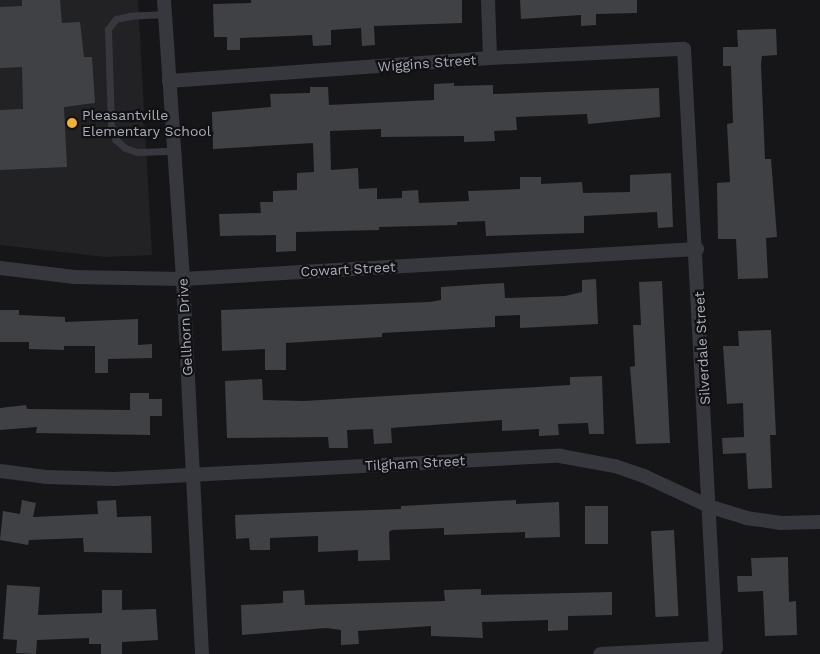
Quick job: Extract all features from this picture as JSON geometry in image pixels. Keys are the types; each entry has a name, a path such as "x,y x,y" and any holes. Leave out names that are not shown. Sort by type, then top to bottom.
{"street":[{"name":"Gellhorn Drive","path":"164,0 183,279 202,654"},
{"path":"488,0 490,58"},
{"name":"Wiggins Street","path":"169,81 490,58 684,49"},
{"name":"Silverdale Street","path":"600,654 716,648 711,507 684,49"},
{"name":"Cowart Street","path":"0,268 74,277 183,279 697,249"},
{"name":"Tilgham Street","path":"0,471 46,477 114,479 560,456 615,466 644,476 711,507 746,518 780,523 820,522"}],"lane":[{"path":"165,14 130,16 116,19 108,29 111,125 115,139 125,148 137,152 174,151"}],"shaded area":[{"name":"Pleasantville Elementary School","path":"0,0 138,0 152,255 106,257 0,245"}],"building":[{"path":"22,0 60,0 62,23 80,22 84,57 92,57 95,103 64,107 67,167 0,170 0,110 23,109 22,67 0,68 0,7 22,6"},
{"path":"251,0 462,0 462,23 374,26 375,45 362,46 361,28 331,30 331,45 313,46 312,35 240,38 240,50 227,50 227,37 214,37 213,4 251,3"},
{"path":"520,0 637,0 637,13 596,14 596,25 581,26 581,15 521,19"},
{"path":"776,29 777,55 762,56 761,65 765,159 771,159 777,237 766,238 768,278 738,279 736,239 718,239 717,183 730,182 727,124 733,123 731,66 723,66 723,47 738,47 737,30"},
{"path":"454,83 454,86 493,85 493,94 659,88 660,117 588,124 587,114 516,117 517,130 494,131 495,141 464,142 464,136 381,137 381,129 330,131 331,170 358,168 359,189 377,188 377,199 402,198 402,191 418,190 419,203 469,201 468,191 520,189 520,177 541,177 541,184 582,182 583,193 630,192 630,175 671,173 673,227 658,228 657,212 584,216 584,233 486,236 485,221 457,222 457,225 379,227 379,230 296,232 296,251 276,252 276,235 220,236 219,214 261,213 260,202 273,202 273,191 297,190 297,173 314,172 313,143 213,149 212,112 271,107 270,94 310,93 310,87 328,87 329,105 434,100 434,84"},
{"path":"596,279 598,324 520,328 520,315 495,316 495,327 382,333 382,337 286,343 286,370 265,370 265,349 222,351 221,310 430,302 441,300 441,287 504,283 505,298 565,296 582,292 582,280"},
{"path":"662,281 670,443 636,444 630,367 635,366 633,325 641,325 639,282"},
{"path":"0,310 19,310 19,315 65,317 65,322 138,319 138,345 152,344 152,358 108,359 108,373 95,373 95,346 64,346 64,350 29,349 29,342 0,342"},
{"path":"771,330 776,435 770,435 772,488 748,489 746,453 723,454 722,438 744,437 743,403 727,404 723,346 739,346 738,331"},
{"path":"602,376 604,434 589,434 588,423 558,424 559,435 539,436 539,429 502,431 502,420 391,428 392,443 374,444 373,429 347,430 348,448 329,448 328,437 227,438 225,381 262,379 263,400 304,401 570,385 570,377"},
{"path":"130,393 149,393 149,399 162,399 162,416 150,416 150,435 36,433 37,427 0,430 0,408 26,405 27,409 130,410"},
{"path":"22,500 36,503 33,517 98,514 97,501 116,500 117,517 151,516 152,553 84,552 83,538 29,540 28,545 0,540 3,511 20,514"},
{"path":"516,500 516,504 559,502 560,537 525,538 525,532 444,535 444,528 392,530 389,532 390,560 358,561 358,550 318,552 318,536 270,538 270,550 250,550 249,538 236,539 235,515 401,509 401,506"},
{"path":"585,506 608,506 608,544 585,544"},
{"path":"674,530 679,616 656,617 651,531"},
{"path":"788,557 789,602 796,601 797,635 765,636 763,591 738,592 737,576 752,576 751,558"},
{"path":"7,585 40,587 38,615 102,613 102,590 122,590 122,610 156,609 158,640 122,642 122,654 101,654 101,644 89,644 89,638 37,640 36,654 16,653 17,640 3,639"},
{"path":"481,589 481,595 612,592 612,615 568,616 568,630 548,631 548,620 482,622 483,638 431,636 431,626 358,631 359,644 341,645 341,630 326,628 242,635 241,605 283,603 283,591 304,590 305,605 445,601 444,590"}],"place":[{"name":"Pleasantville Elementary School","path":"72,123"}]}
